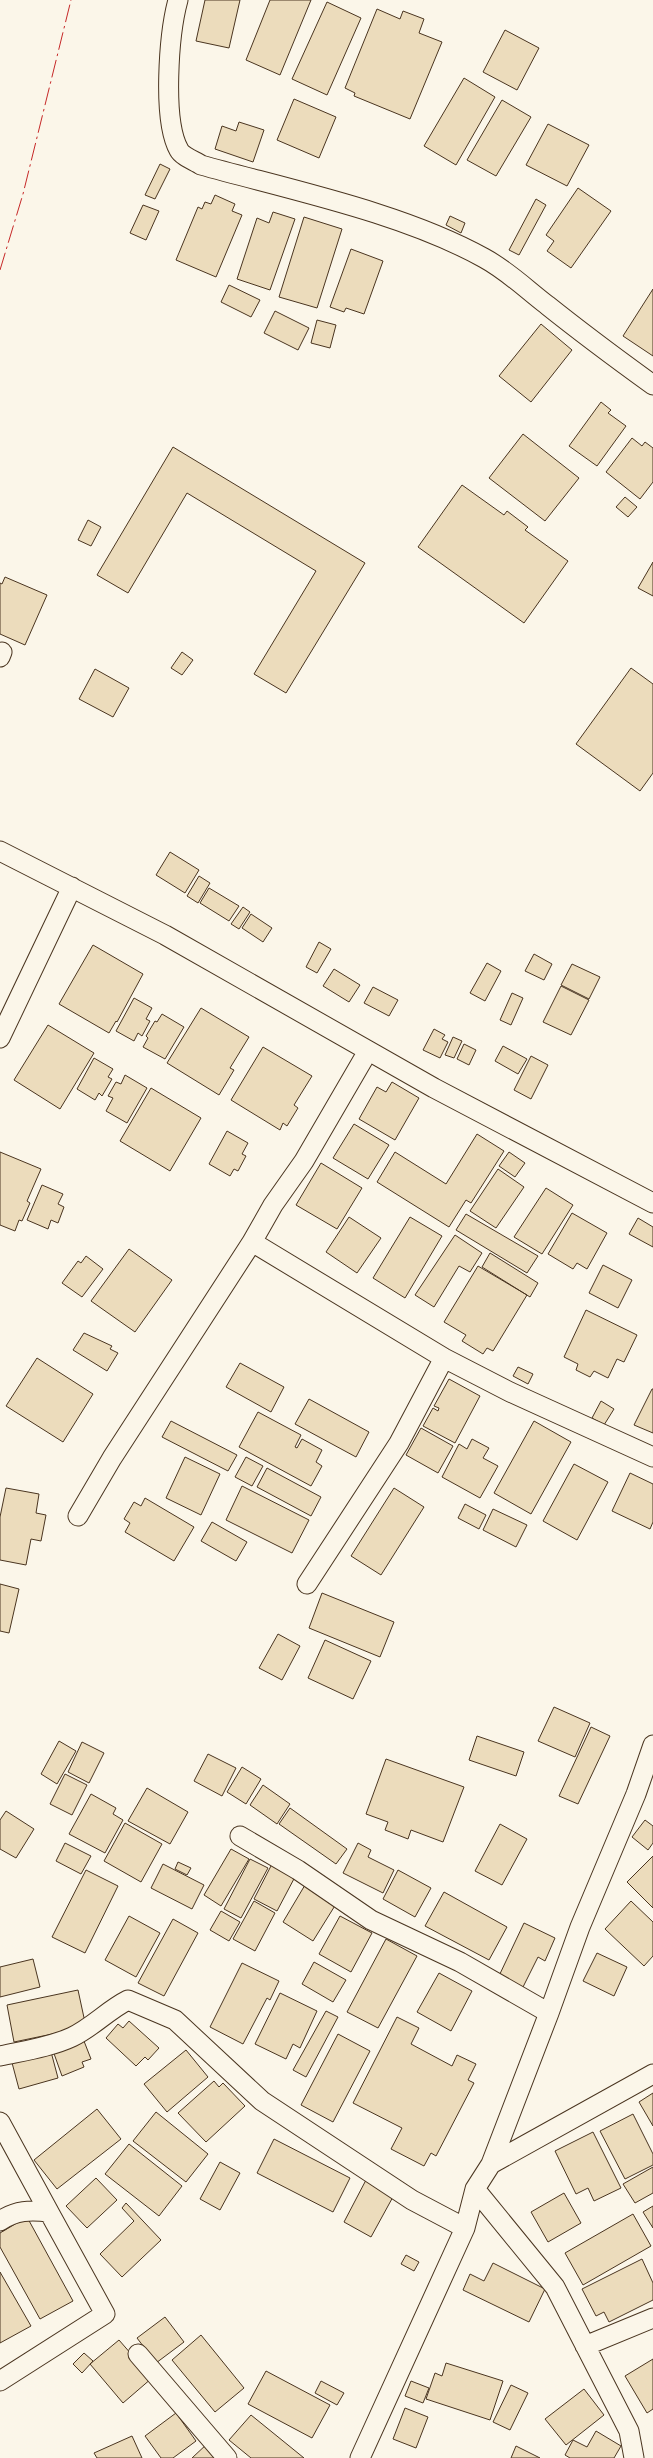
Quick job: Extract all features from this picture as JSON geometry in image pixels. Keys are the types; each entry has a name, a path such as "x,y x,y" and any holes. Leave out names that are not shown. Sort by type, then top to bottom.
{"street":[{"path":"178,0 174,15 168,78 173,134 180,152 201,165 417,228 484,257 514,276 586,336 653,385"},
{"path":"0,850 166,935 368,1051 568,1160 653,1203"},
{"path":"0,1038 72,887"},
{"path":"78,1516 273,1206 304,1161 368,1051"},
{"path":"252,1242 444,1358 510,1392 653,1457"},
{"path":"307,1584 399,1442 444,1358"},
{"path":"360,2458 465,2228 475,2189 492,2164 580,1926 636,1794 653,1745"},
{"path":"240,1836 298,1870 371,1920 460,1962 549,2013"},
{"path":"0,2056 72,2037 97,2022 116,2006 128,2000 175,2020 262,2101 412,2200 465,2228"},
{"path":"492,2164 653,2074"},
{"path":"0,2122 106,2314 0,2381"},
{"path":"475,2189 555,2287 629,2431 634,2458"},
{"path":"0,2221 26,2210 49,2212"},
{"path":"585,2346 653,2318"},
{"path":"138,2354 227,2458"}],"building":[{"path":"205,0 240,0 229,48 196,41"},
{"path":"270,0 311,0 280,75 246,60"},
{"path":"327,2 361,18 327,95 292,79"},
{"path":"377,9 400,19 403,11 424,19 419,33 442,42 410,119 354,96 355,93 345,88"},
{"path":"505,30 539,48 517,90 483,72"},
{"path":"464,78 495,97 456,165 424,146"},
{"path":"294,99 336,117 319,158 277,140"},
{"path":"502,100 531,117 496,176 467,160"},
{"path":"239,122 264,130 253,162 215,149 222,126 236,131"},
{"path":"548,124 589,145 567,186 526,165"},
{"path":"160,164 170,169 155,199 145,195"},
{"path":"578,188 611,211 571,268 547,251 554,241 546,235"},
{"path":"215,195 235,204 232,211 242,215 216,277 176,260 198,207 202,209 205,202 211,204"},
{"path":"536,199 546,205 519,255 509,250"},
{"path":"143,205 159,211 146,240 130,233"},
{"path":"273,212 295,219 270,290 237,279 257,218 269,223"},
{"path":"450,216 465,223 461,233 446,225"},
{"path":"304,217 342,229 317,308 279,297"},
{"path":"351,249 383,261 364,314 346,308 344,312 330,307"},
{"path":"229,285 260,300 251,317 221,302"},
{"path":"653,289 653,356 623,336"},
{"path":"275,311 309,328 298,350 264,333"},
{"path":"317,320 336,325 330,348 311,343"},
{"path":"541,324 572,350 531,402 499,376"},
{"path":"601,402 611,410 608,413 626,426 597,466 569,446"},
{"path":"523,434 579,478 545,521 489,478"},
{"path":"632,438 642,446 645,442 653,448 653,482 640,499 606,472"},
{"path":"173,447 365,563 286,693 254,674 316,571 187,493 128,593 97,575"},
{"path":"462,485 504,515 507,511 528,527 525,530 568,561 524,623 418,547"},
{"path":"625,497 637,507 628,517 616,507"},
{"path":"88,520 101,527 91,546 78,540"},
{"path":"653,562 653,596 638,588"},
{"path":"5,577 47,595 25,645 0,634 0,583 2,584"},
{"path":"182,652 193,660 182,675 171,668"},
{"path":"631,668 653,684 653,773 640,791 576,744"},
{"path":"95,669 129,688 113,717 79,699"},
{"path":"170,852 199,870 185,893 156,875"},
{"path":"199,876 210,883 198,903 187,896"},
{"path":"209,888 239,906 229,921 200,903"},
{"path":"243,907 250,912 239,929 231,924"},
{"path":"251,914 272,928 263,942 242,928"},
{"path":"319,942 331,949 317,973 306,967"},
{"path":"93,945 143,974 109,1033 59,1004"},
{"path":"534,954 552,964 544,980 525,971"},
{"path":"487,963 501,971 485,1001 470,993"},
{"path":"572,964 600,977 589,999 561,985"},
{"path":"334,969 360,985 349,1002 323,986"},
{"path":"561,986 589,1000 571,1035 543,1022"},
{"path":"373,987 398,1000 389,1016 364,1003"},
{"path":"512,993 523,998 511,1025 500,1020"},
{"path":"134,998 152,1008 146,1019 150,1021 142,1036 138,1033 134,1041 116,1031"},
{"path":"201,1008 249,1037 230,1068 234,1070 219,1095 167,1063"},
{"path":"162,1014 184,1027 165,1059 143,1047 148,1038 146,1036 155,1021 157,1022"},
{"path":"48,1025 94,1053 60,1109 14,1080"},
{"path":"434,1029 445,1035 442,1039 448,1042 440,1058 423,1050"},
{"path":"453,1037 462,1041 454,1058 445,1055"},
{"path":"464,1044 476,1050 469,1065 457,1059"},
{"path":"503,1046 527,1059 518,1074 495,1061"},
{"path":"263,1047 312,1076 294,1105 298,1108 287,1126 283,1123 280,1130 231,1100"},
{"path":"531,1056 548,1065 531,1099 514,1090"},
{"path":"94,1058 113,1069 108,1077 112,1079 102,1096 99,1093 95,1100 77,1089"},
{"path":"125,1075 147,1088 127,1123 106,1111 113,1098 108,1096 116,1082 121,1084"},
{"path":"392,1082 419,1098 395,1140 359,1119 377,1087 386,1092"},
{"path":"151,1088 201,1118 170,1171 120,1141"},
{"path":"354,1124 389,1145 368,1179 333,1158"},
{"path":"227,1131 248,1143 242,1154 246,1156 238,1171 234,1169 230,1176 209,1164"},
{"path":"477,1134 504,1151 471,1203 466,1200 449,1227 377,1182 395,1152 446,1184"},
{"path":"0,1152 41,1169 27,1201 30,1203 22,1221 19,1220 15,1231 0,1225"},
{"path":"509,1152 525,1163 515,1177 499,1166"},
{"path":"321,1163 362,1188 337,1229 296,1205"},
{"path":"498,1169 524,1187 496,1228 470,1211"},
{"path":"42,1185 63,1194 58,1204 64,1207 58,1223 51,1220 48,1229 27,1220"},
{"path":"546,1188 573,1205 542,1254 514,1237"},
{"path":"572,1213 607,1233 587,1269 577,1263 573,1269 548,1254"},
{"path":"466,1214 538,1256 527,1273 456,1230"},
{"path":"349,1217 381,1238 357,1273 326,1252"},
{"path":"410,1217 442,1236 405,1298 373,1278"},
{"path":"638,1218 653,1227 653,1247 629,1234"},
{"path":"455,1235 482,1253 470,1272 459,1266 434,1307 415,1295"},
{"path":"129,1249 172,1280 135,1332 91,1301"},
{"path":"490,1253 538,1283 530,1297 482,1267"},
{"path":"86,1256 103,1269 82,1297 62,1283 78,1261 81,1263"},
{"path":"603,1265 632,1280 618,1308 589,1293"},
{"path":"478,1266 527,1295 493,1351 487,1348 483,1354 462,1341 466,1335 444,1322"},
{"path":"586,1310 637,1335 624,1362 617,1359 608,1378 594,1371 590,1377 576,1370 578,1364 564,1357"},
{"path":"84,1333 112,1346 110,1349 118,1353 107,1371 73,1350"},
{"path":"37,1358 93,1394 63,1442 6,1406"},
{"path":"240,1363 284,1387 271,1412 226,1387"},
{"path":"518,1367 533,1374 528,1384 513,1376"},
{"path":"449,1379 480,1396 455,1443 423,1426 433,1408 438,1411 439,1408 434,1406"},
{"path":"653,1389 653,1433 634,1425"},
{"path":"309,1399 369,1432 356,1457 295,1424"},
{"path":"601,1401 614,1409 604,1425 592,1418"},
{"path":"258,1412 301,1435 295,1447 297,1448 302,1439 322,1450 316,1462 322,1466 311,1486 239,1447"},
{"path":"171,1421 237,1455 228,1471 162,1437"},
{"path":"534,1421 571,1442 531,1514 494,1493"},
{"path":"421,1428 453,1446 438,1473 406,1455"},
{"path":"472,1439 489,1448 483,1458 498,1466 480,1498 442,1477 459,1444 467,1449"},
{"path":"185,1457 220,1474 201,1515 166,1498"},
{"path":"246,1457 263,1466 252,1486 235,1477"},
{"path":"574,1464 608,1482 577,1540 543,1521"},
{"path":"267,1468 321,1497 311,1516 257,1487"},
{"path":"630,1473 653,1484 653,1522 650,1529 612,1511"},
{"path":"242,1486 309,1520 292,1553 226,1520"},
{"path":"6,1488 39,1494 36,1513 46,1515 41,1541 31,1539 26,1565 0,1560 0,1517"},
{"path":"394,1488 424,1507 381,1575 351,1556"},
{"path":"145,1498 194,1527 174,1561 125,1532 130,1523 124,1519 134,1502 141,1506"},
{"path":"465,1504 486,1515 479,1529 458,1518"},
{"path":"493,1509 527,1525 516,1547 483,1530"},
{"path":"212,1522 247,1542 236,1561 201,1541"},
{"path":"0,1584 19,1589 9,1633 0,1631"},
{"path":"322,1593 394,1622 380,1657 309,1628"},
{"path":"278,1634 300,1646 282,1680 259,1668"},
{"path":"325,1640 371,1661 353,1699 308,1678"},
{"path":"554,1707 590,1723 575,1757 538,1741"},
{"path":"591,1727 610,1736 578,1804 559,1796"},
{"path":"477,1736 524,1752 516,1776 469,1760"},
{"path":"59,1741 76,1751 57,1784 41,1774"},
{"path":"82,1742 104,1753 89,1783 68,1772"},
{"path":"208,1754 236,1768 222,1796 194,1781"},
{"path":"386,1759 464,1787 443,1842 411,1830 408,1839 385,1830 388,1822 366,1814"},
{"path":"242,1767 261,1779 246,1804 227,1792"},
{"path":"65,1774 87,1785 72,1815 50,1804"},
{"path":"263,1785 290,1804 277,1824 250,1805"},
{"path":"147,1788 188,1812 170,1844 128,1821"},
{"path":"91,1794 116,1808 113,1814 123,1820 105,1853 69,1834"},
{"path":"290,1808 347,1849 336,1864 279,1824"},
{"path":"6,1811 34,1829 16,1858 0,1849 0,1820"},
{"path":"645,1820 653,1826 653,1843 648,1850 632,1837"},
{"path":"125,1823 162,1844 141,1882 104,1861"},
{"path":"500,1824 527,1839 502,1885 475,1871"},
{"path":"65,1843 91,1856 81,1874 56,1861"},
{"path":"358,1843 371,1850 368,1857 394,1870 383,1893 343,1873"},
{"path":"231,1849 249,1859 221,1906 204,1895"},
{"path":"653,1856 653,1908 627,1882"},
{"path":"250,1859 268,1868 241,1918 224,1909"},
{"path":"178,1862 191,1868 187,1875 175,1869"},
{"path":"273,1862 296,1875 277,1911 254,1899"},
{"path":"163,1864 204,1885 192,1909 151,1888"},
{"path":"86,1870 118,1886 85,1953 52,1937"},
{"path":"398,1870 431,1888 415,1917 383,1899"},
{"path":"305,1885 336,1904 313,1941 283,1922"},
{"path":"444,1892 507,1927 489,1960 425,1926"},
{"path":"254,1901 275,1913 255,1951 233,1939"},
{"path":"631,1901 653,1922 653,1956 644,1966 605,1929"},
{"path":"221,1911 240,1922 229,1941 210,1930"},
{"path":"129,1916 160,1933 136,1977 105,1960"},
{"path":"340,1916 372,1933 351,1972 319,1954"},
{"path":"173,1919 198,1933 164,1996 138,1983"},
{"path":"524,1923 555,1938 545,1961 538,1957 522,1989 498,1978"},
{"path":"386,1939 417,1956 378,2028 347,2012"},
{"path":"597,1953 627,1967 614,1996 583,1981"},
{"path":"33,1959 40,1987 0,1997 0,1967"},
{"path":"314,1962 346,1980 333,2002 302,1984"},
{"path":"242,1963 279,1981 270,2000 267,1998 243,2044 210,2027"},
{"path":"439,1973 472,1991 451,2031 417,2012"},
{"path":"78,1990 86,2027 14,2042 7,2005"},
{"path":"280,1993 317,2011 300,2048 293,2044 286,2059 255,2044"},
{"path":"326,2011 338,2017 306,2077 293,2070"},
{"path":"397,2017 419,2028 411,2044 452,2066 457,2055 476,2064 468,2080 474,2083 436,2156 431,2153 424,2166 391,2149 402,2128 353,2103"},
{"path":"129,2021 159,2048 148,2060 145,2057 136,2066 106,2038 118,2024 123,2028"},
{"path":"338,2034 370,2051 333,2122 301,2105"},
{"path":"82,2036 91,2059 82,2062 84,2067 62,2076 52,2048"},
{"path":"50,2048 58,2078 19,2089 11,2059"},
{"path":"186,2050 208,2077 167,2112 144,2084"},
{"path":"214,2081 219,2087 223,2083 245,2106 206,2142 178,2113"},
{"path":"653,2093 653,2126 639,2102"},
{"path":"97,2109 121,2139 57,2189 34,2160"},
{"path":"156,2112 208,2154 186,2182 133,2141"},
{"path":"633,2114 653,2154 653,2165 625,2179 600,2131"},
{"path":"593,2132 621,2188 594,2201 588,2188 576,2194 555,2151"},
{"path":"274,2139 350,2178 333,2212 257,2173"},
{"path":"129,2144 182,2186 159,2216 105,2174"},
{"path":"220,2162 240,2173 220,2210 200,2199"},
{"path":"653,2167 653,2193 635,2203 623,2184"},
{"path":"96,2178 117,2200 87,2228 66,2206"},
{"path":"366,2180 394,2195 371,2237 344,2222"},
{"path":"564,2193 581,2223 548,2242 531,2212"},
{"path":"126,2203 161,2240 122,2277 100,2254 134,2221 122,2208"},
{"path":"653,2206 653,2228 643,2212"},
{"path":"633,2214 651,2246 583,2285 565,2253"},
{"path":"27,2217 73,2301 40,2319 0,2247 0,2233"},
{"path":"406,2255 419,2262 414,2271 401,2264"},
{"path":"642,2259 653,2283 653,2300 609,2322 604,2312 596,2316 582,2289"},
{"path":"493,2263 545,2289 529,2322 463,2290 470,2274 484,2281"},
{"path":"0,2272 31,2326 0,2343"},
{"path":"165,2317 184,2342 156,2363 137,2338"},
{"path":"201,2335 244,2388 215,2412 172,2360"},
{"path":"119,2340 152,2378 123,2403 90,2364"},
{"path":"84,2353 93,2361 82,2373 73,2364"},
{"path":"653,2359 653,2409 647,2413 625,2376"},
{"path":"446,2363 503,2381 490,2420 426,2399 435,2373 442,2376"},
{"path":"266,2371 330,2405 312,2438 248,2404"},
{"path":"321,2381 344,2393 337,2405 315,2393"},
{"path":"411,2381 429,2388 423,2403 405,2396"},
{"path":"511,2385 528,2393 510,2430 493,2422"},
{"path":"584,2389 604,2415 566,2445 545,2419"},
{"path":"405,2408 428,2417 416,2448 393,2439"},
{"path":"176,2413 196,2441 173,2458 161,2458 145,2436"},
{"path":"251,2415 304,2458 251,2458 229,2440"},
{"path":"596,2431 621,2446 614,2458 570,2458 565,2455 573,2440 587,2447"},
{"path":"132,2436 142,2458 97,2458 94,2453"},
{"path":"208,2443 222,2458 192,2458"},
{"path":"516,2446 540,2458 511,2458"}],"power":[{"path":"0,270 23,194 71,0"}]}
